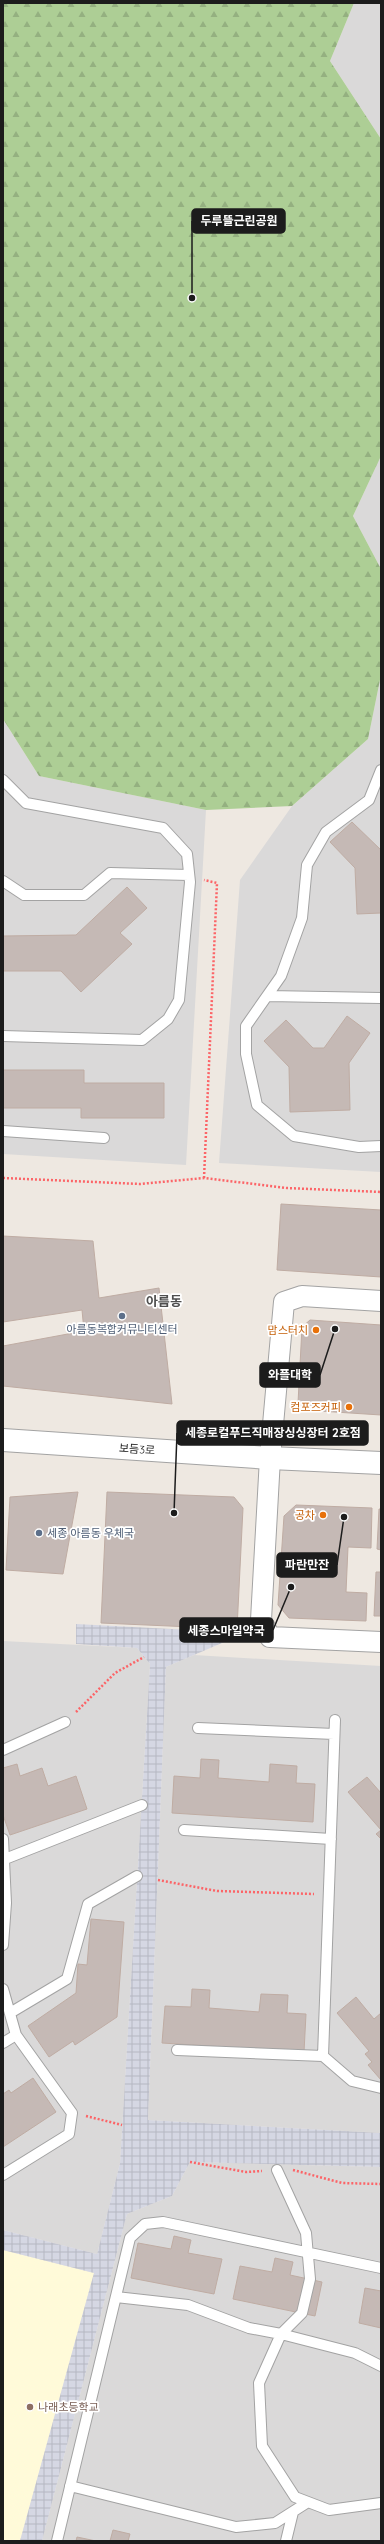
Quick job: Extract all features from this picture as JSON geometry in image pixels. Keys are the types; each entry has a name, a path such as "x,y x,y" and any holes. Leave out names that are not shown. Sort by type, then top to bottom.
{"street":[{"path":"381,1301 302,1296 284,1302 270,1458 260,1620 270,1637 381,1642"},
{"name":"보듬3로","path":"3,1440 270,1458 381,1463"}],"lane":[{"path":"381,770 369,800 326,832 307,865 302,918 281,976 246,1026 246,1054 258,1105 294,1136 359,1147 381,1146"},
{"path":"3,780 26,803 163,828 187,854 189,875 179,1000 168,1019 142,1040 3,1036"},
{"path":"3,881 24,895 84,895 110,873 189,875"},
{"path":"268,996 381,998"},
{"path":"3,1131 104,1138"},
{"path":"323,2056 335,1720"},
{"path":"3,1750 65,1722"},
{"path":"198,1728 334,1734"},
{"path":"5,1859 142,1805"},
{"path":"184,1830 331,1839"},
{"path":"3,1839 5,1859 3,1945"},
{"path":"10,2013 67,1979 88,1904 137,1876"},
{"path":"3,1989 16,2035 72,2113 69,2134 3,2175"},
{"path":"3,2043 16,2035"},
{"path":"177,2050 323,2056 352,2081 381,2088"},
{"path":"276,2170 306,2233 310,2279 302,2313 281,2334 259,2384 262,2446 295,2497 329,2510 378,2505"},
{"path":"57,2541 130,2238 145,2224 162,2222 308,2254 381,2268"},
{"path":"116,2297 188,2305 249,2328 281,2334 355,2353 381,2366"},
{"path":"70,2486 236,2527 275,2523 308,2502"},
{"path":"286,2541 293,2512"}],"path":[{"path":"204,1178 217,883"},
{"path":"3,1178 140,1184 204,1178 287,1188 381,1192"},
{"path":"65,1722 115,1673 144,1657"},
{"path":"158,1880 217,1891 329,1894"},
{"path":"72,2113 122,2125"}],"shaded area":[{"path":"354,3 381,3 381,139 330,61"},
{"path":"381,456 381,569 353,516"},
{"path":"381,675 381,1172 219,1163 240,880 292,806 368,739"},
{"path":"3,719 39,776 206,810 186,1165 3,1154"},
{"path":"76,1624 229,1632 229,1640 166,1667 148,2120 381,2133 381,2167 190,2162 172,2196 127,2214 42,2541 20,2541 94,2273 3,2250 3,2230 97,2254 120,2163 150,1664 137,1648 76,1644"},
{"path":"3,1641 137,1648 150,1664 120,2163 97,2254 3,2230"},
{"path":"194,1655 381,1666 381,2133 148,2120 166,1667"},
{"path":"190,2162 381,2167 381,2541 42,2541 127,2214 172,2196"},
{"name":"나래초등학교","path":"3,2250 94,2273 20,2541 3,2541"}],"green space":[{"path":"3,3 354,3 330,61 381,139 381,456 353,516 381,569 381,675 368,739 292,806 206,810 39,776 3,719"}],"building":[{"path":"352,822 381,850 381,913 357,914 355,868 330,842"},
{"path":"127,887 147,908 120,933 132,944 81,992 61,971 3,971 3,936 76,935"},
{"path":"347,1016 370,1033 349,1063 350,1110 290,1112 289,1067 264,1041 286,1020 313,1048 324,1048"},
{"path":"3,1070 84,1070 84,1083 164,1083 164,1118 81,1118 81,1108 3,1108"},
{"path":"281,1204 381,1210 381,1277 277,1270"},
{"name":"아름동복합커뮤니티센터","path":"3,1236 93,1241 99,1298 159,1288 172,1404 3,1386 3,1346 84,1331 82,1310 3,1322"},
{"path":"310,1320 381,1325 381,1415 304,1410 298,1403 302,1327"},
{"name":"세종 아름동 우체국","path":"78,1492 63,1574 6,1570 10,1497"},
{"path":"107,1492 234,1497 243,1508 237,1629 101,1623"},
{"path":"296,1505 372,1508 371,1548 348,1547 346,1592 367,1593 366,1621 289,1618 278,1605 284,1516"},
{"path":"379,1509 381,1509 381,1550 377,1549"},
{"path":"376,1572 381,1572 381,1616 374,1616"},
{"path":"201,1759 219,1760 218,1778 269,1782 270,1764 297,1766 296,1783 315,1784 313,1822 172,1813 174,1776 200,1778"},
{"path":"17,1764 20,1776 42,1768 48,1786 76,1776 87,1809 10,1835 3,1815 3,1768"},
{"path":"367,1777 381,1793 381,1830 348,1792"},
{"path":"381,1830 381,1839 376,1834"},
{"path":"91,1919 124,1922 117,2017 75,2045 73,2041 49,2057 28,2026 76,1993 78,1964 87,1965"},
{"path":"192,1989 210,1990 209,2008 259,2012 261,1994 288,1995 287,2013 306,2014 304,2052 162,2043 165,2006 191,2007"},
{"path":"356,1997 374,2019 381,2013 381,2080 368,2065 372,2062 365,2054 369,2051 337,2013"},
{"path":"33,2078 56,2112 3,2147 3,2094 9,2090 11,2093"},
{"path":"174,2236 191,2240 188,2253 222,2259 214,2294 131,2278 138,2243 171,2249"},
{"path":"275,2258 293,2262 290,2275 322,2282 315,2316 233,2299 240,2266 272,2272"},
{"path":"365,2288 381,2291 381,2328 359,2323"},
{"path":"113,2530 130,2534 128,2541 110,2541"},
{"path":"77,2537 96,2541 76,2541"}],"place":[{"name":"두루뜰근린공원","path":"192,298"},
{"name":"아름동복합커뮤니티센터","path":"122,1316"},
{"name":"와플대학","path":"335,1329"},
{"name":"맘스터치","path":"316,1330"},
{"name":"컴포즈커피","path":"349,1407"},
{"name":"세종로컬푸드직매장싱싱장터 2호점","path":"174,1513"},
{"name":"공차","path":"323,1515"},
{"name":"파란만잔","path":"344,1517"},
{"name":"세종 아름동 우체국","path":"39,1533"},
{"name":"세종스마일약국","path":"291,1587"},
{"name":"나래초등학교","path":"30,2407"}],"district":[{"name":"아름동","path":"164,1301"}]}
